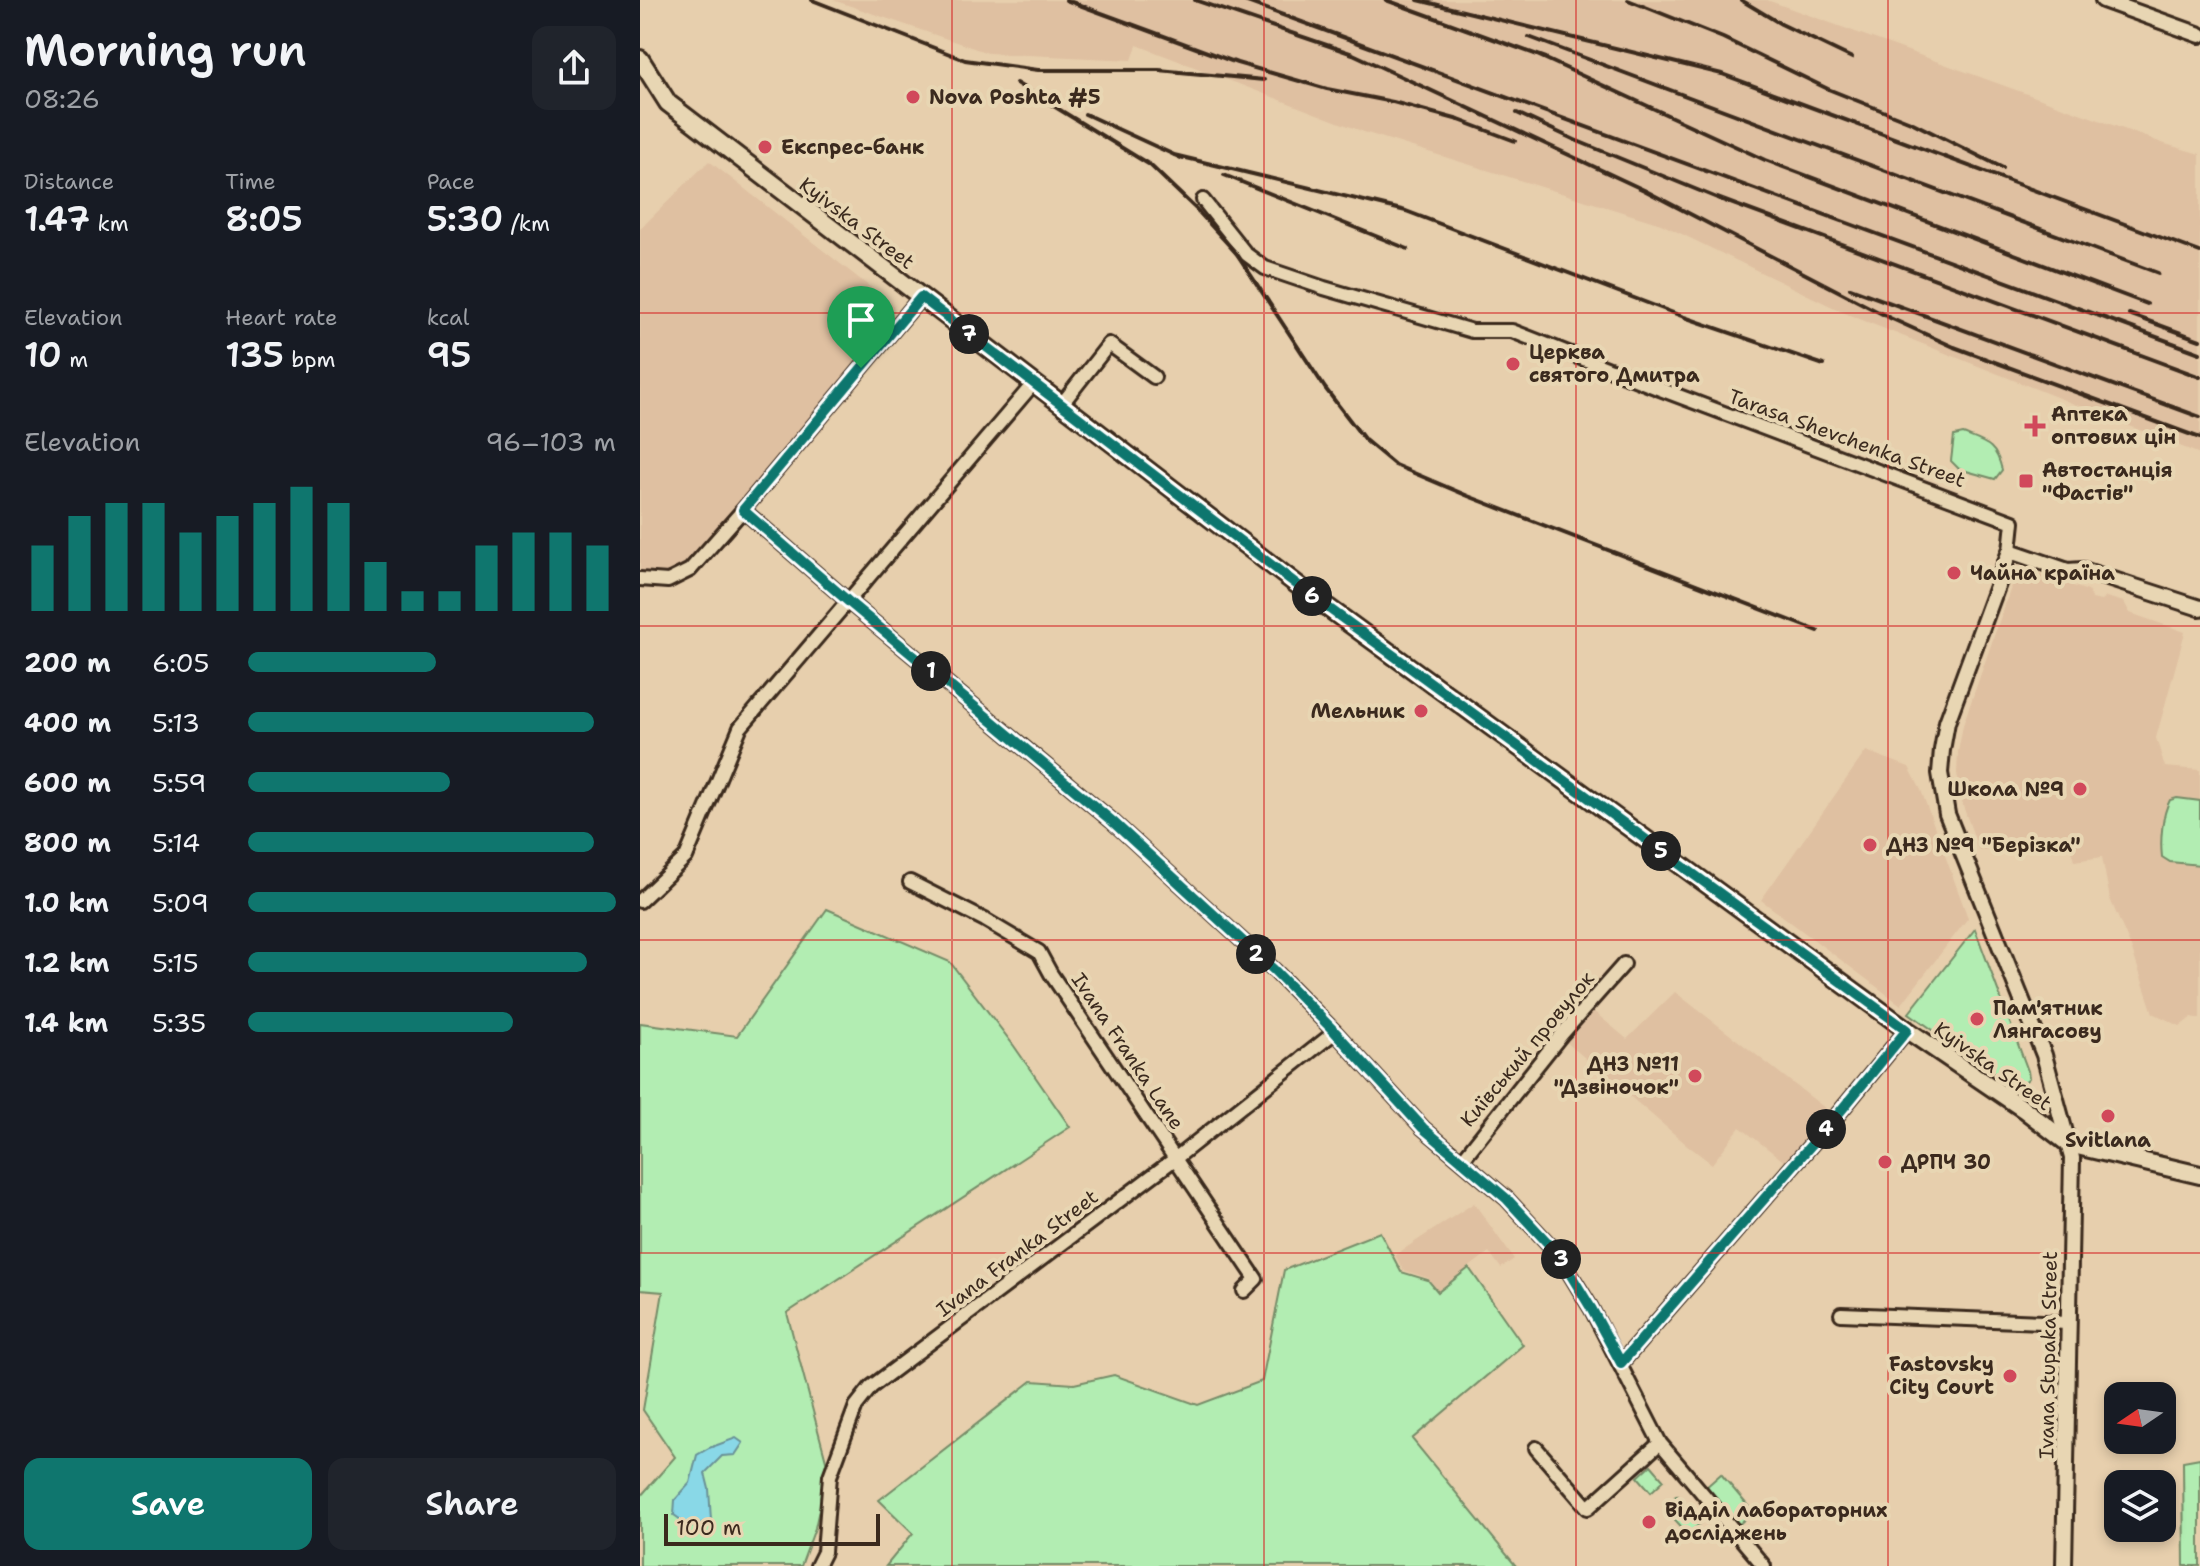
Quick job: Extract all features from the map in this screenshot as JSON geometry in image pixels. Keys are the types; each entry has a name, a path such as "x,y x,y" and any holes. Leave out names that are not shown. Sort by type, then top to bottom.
{"main road":[{"name":"Kyivska Street","path":"640,59 668,103 1312,596 1907,1030 2025,1110 2069,1144"},
{"path":"2069,1144 2200,1175"}],"street":[{"path":"2103,0 2200,35"},
{"name":"Tarasa Shevchenka Street","path":"1203,200 1246,254 1265,268 1472,331 1512,331 2013,522 2010,551"},
{"path":"640,579 668,581 690,570 921,297"},
{"path":"1061,405 1109,344 1154,377"},
{"path":"640,901 686,857 740,728 1033,384"},
{"path":"743,510 1112,821 1274,970 1423,1128 1507,1199 1558,1254 1621,1363 1660,1443 1764,1566"},
{"path":"2010,551 2068,571 2083,570 2200,608"},
{"name":"Ivana Stupaka Street","path":"2010,551 1947,722 1940,773 1947,814 2044,1055 2072,1158 2064,1566"},
{"name":"Ivana Franka Lane","path":"910,882 1039,952 1256,1279 1244,1291"},
{"name":"Київський провулок","path":"1462,1160 1562,1034 1624,964"},
{"path":"1621,1363 1907,1030"},
{"name":"Ivana Franka Street","path":"817,1566 824,1552 830,1476 856,1406 871,1387 1176,1158 1335,1032"},
{"path":"1841,1314 2069,1323"},
{"path":"1536,1448 1588,1508 1660,1443"}],"shaded area":[{"path":"833,0 1767,0 2200,154 2200,454 1847,314 1661,224 1364,132 1137,45 1132,60 988,53"},
{"path":"709,161 893,305 895,320 668,587 640,582 640,229"},
{"name":"Школа №9","path":"2023,569 2088,591 2092,599 2101,601 2106,597 2124,602 2130,613 2185,632 2156,738 2165,767 2200,770 2200,1019 2192,1017 2180,1026 2153,1013 2131,947 2110,899 2102,857 2074,861 2071,846 1979,850 1963,806 1957,773 1958,752 1963,725 2015,576"},
{"name":"ДНЗ №9 \"Берізка\"","path":"1866,751 1909,767 1921,790 1968,918 1901,1005 1761,900"},
{"name":"ДНЗ №11 \"Дзвіночок\"","path":"1675,992 1830,1112 1786,1163 1740,1127 1712,1164 1565,1041 1592,1010 1627,1039"},
{"path":"1474,1203 1514,1259 1501,1268 1489,1252 1438,1291 1428,1278 1403,1270 1395,1255"}],"green space":[{"path":"1963,434 1984,442 1997,455 2002,470 1995,479 1959,469 1951,461 1954,436"},
{"path":"2170,800 2200,801 2200,865 2170,862 2162,857 2165,813"},
{"path":"827,909 950,962 1070,1127 787,1313 828,1468 815,1528 801,1566 640,1566 640,1497 675,1457 643,1410 663,1292 640,1290 640,1023 737,1036"},
{"path":"1975,929 2028,1071 2029,1078 2020,1084 2008,1083 1909,1013"},
{"path":"1380,1232 1401,1272 1428,1280 1438,1292 1469,1268 1523,1345 1412,1439 1516,1566 886,1566 913,1533 879,1500 1032,1381 1074,1384 1114,1375 1198,1405 1262,1381 1284,1270"},
{"path":"2200,1458 2200,1566 2184,1566 2183,1461"},
{"path":"1651,1465 1664,1480 1651,1492 1638,1477"},
{"path":"1721,1474 1753,1512 1737,1526 1705,1488"},
{"path":"1677,1495 1701,1523 1688,1534 1668,1512 1672,1508 1668,1503"}],"water":[{"path":"736,1438 743,1443 735,1455 722,1456 705,1473 711,1520 691,1527 674,1515 675,1500 690,1483 697,1455"}],"railway":[{"path":"812,0 965,60 1038,70 1159,70 1264,80"},
{"path":"1066,0 1237,63 1327,89 1393,102 1459,120 1515,141"},
{"path":"1195,0 1353,54 1644,190 1890,318 1954,347 2200,438"},
{"path":"1242,0 2200,353"},
{"path":"1386,0 1546,58"},
{"path":"1418,0 1722,74 2200,252"},
{"path":"1628,0 1723,38 1828,89 1913,123 2003,168"},
{"path":"1741,0 1781,24 1852,58"},
{"path":"1529,37 2158,273"},
{"path":"1535,54 1765,160 2147,304"},
{"path":"1016,83 1150,165 1196,209 1237,254 1325,388 1365,440 1395,465 1818,631"},
{"path":"1517,113 1717,198 2200,377"},
{"path":"1085,114 1183,159"},
{"path":"1174,155 1406,211 1684,317 1824,365"},
{"path":"1224,175 1408,249"},
{"path":"1850,288 2200,417"},
{"path":"2129,314 2200,340"}],"place":[{"name":"Nova Poshta #5","path":"913,97"},
{"name":"Експрес-банк","path":"765,147"},
{"name":"Церква святого Дмитра","path":"1513,364"},
{"name":"Аптека оптових цін","path":"2035,426"},
{"name":"Автостанція \"Фастів\"","path":"2026,481"},
{"name":"Чайна країна","path":"1954,573"},
{"name":"Мельник","path":"1421,711"},
{"name":"Школа №9","path":"2080,789"},
{"name":"ДНЗ №9 \"Берізка\"","path":"1870,845"},
{"name":"Пам'ятник Лянгасову","path":"1977,1019"},
{"name":"ДНЗ №11 \"Дзвіночок\"","path":"1695,1076"},
{"name":"Svitlana","path":"2108,1116"},
{"name":"ДРПЧ 30","path":"1885,1162"},
{"name":"Fastovsky City Court","path":"2010,1376"},
{"name":"Відділ лабораторних досліджень","path":"1649,1522"}],"route":[{"path":"921,297 1312,596 1907,1030 1839,1113 1621,1363 1558,1254 1507,1199 1423,1128 1274,970 1112,821 743,510 861,368 921,297"}]}
